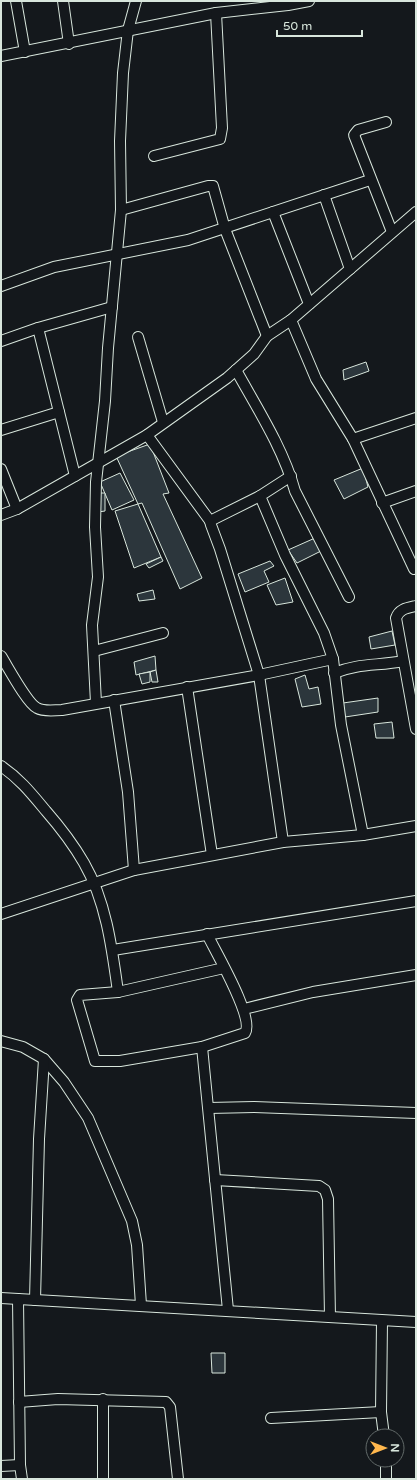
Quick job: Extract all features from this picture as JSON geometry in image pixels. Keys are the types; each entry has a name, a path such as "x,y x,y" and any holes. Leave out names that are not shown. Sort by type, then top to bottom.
{"street":[{"path":"16,1 25,52"},
{"path":"63,1 69,44"},
{"path":"96,703 92,625 98,577 95,506 121,210 120,141 123,72 128,30 136,1"},
{"path":"1,56 69,44 128,30 216,13 288,5 309,1"},
{"path":"154,156 220,139 222,128 216,13"},
{"path":"386,122 358,130 354,135 370,180 392,232"},
{"path":"1,286 54,267 188,240 370,180"},
{"path":"121,210 208,186 213,186 225,229 267,336"},
{"path":"324,196 350,269"},
{"path":"274,212 309,304"},
{"path":"1,515 17,508 98,464 147,435 236,370 254,354 267,336 291,320 416,212"},
{"path":"1,341 38,328 112,307"},
{"path":"291,320 316,379 353,439 382,504 414,569"},
{"path":"38,328 75,476"},
{"path":"138,337 163,422"},
{"path":"236,370 267,425 291,476 295,491 349,597"},
{"path":"1,430 59,412"},
{"path":"353,439 416,418"},
{"path":"147,435 210,521 259,675 283,842"},
{"path":"1,469 17,508"},
{"path":"210,521 260,496 291,476"},
{"path":"382,504 416,491"},
{"path":"260,496 285,555 324,633 333,659 341,725 363,835"},
{"path":"416,606 404,609 396,618 403,661 411,676 416,728"},
{"path":"94,651 163,633"},
{"path":"1,656 25,694 36,708 47,710 62,710 259,675 333,659"},
{"path":"334,673 348,667 363,665 387,665 403,661"},
{"path":"187,687 212,855"},
{"path":"114,700 128,792 134,870"},
{"path":"1,766 19,778 65,833 84,863 94,884 113,950 118,992"},
{"path":"1,914 134,870 283,842 363,835 416,826"},
{"path":"113,950 416,901"},
{"path":"207,934 224,968 244,1009 248,1026 245,1033 202,1047 120,1061 95,1061 77,998 80,995 118,992 224,968"},
{"path":"244,1009 313,992 416,975"},
{"path":"1,1041 23,1047 44,1059 64,1082 88,1118 132,1221 137,1245 141,1305"},
{"path":"202,1047 228,1310"},
{"path":"35,1300 39,1139 44,1059"},
{"path":"209,1108 416,1113"},
{"path":"215,1180 313,1185 319,1186 325,1190 328,1199 330,1317"},
{"path":"1,1298 416,1322"},
{"path":"18,1299 20,1465 22,1479"},
{"path":"382,1321 381,1412 383,1428"},
{"path":"19,1402 58,1399 103,1399 166,1402 170,1407 178,1479"},
{"path":"103,1399 103,1479"},
{"path":"271,1418 381,1412"},
{"path":"1,1466 20,1465"},
{"path":"386,1468 386,1479"}],"building":[{"path":"366,362 369,371 344,380 343,370"},
{"path":"150,444 169,493 163,494 202,578 180,589 142,503 138,504 116,456"},
{"path":"363,468 368,487 344,499 334,480"},
{"path":"120,473 134,500 112,510 100,482"},
{"path":"98,493 105,493 105,511 98,512"},
{"path":"138,504 161,557 134,568 115,511"},
{"path":"315,538 321,551 297,563 288,550"},
{"path":"161,557 163,561 149,568 146,564"},
{"path":"270,561 274,566 264,571 269,582 245,592 238,574"},
{"path":"285,578 293,602 276,605 267,585"},
{"path":"153,590 155,599 139,601 137,594"},
{"path":"392,631 395,645 371,649 369,637"},
{"path":"155,656 156,670 136,675 134,662"},
{"path":"156,670 158,682 152,682 150,672"},
{"path":"150,672 150,682 142,684 139,674"},
{"path":"305,675 309,689 318,687 321,704 302,707 295,679"},
{"path":"378,698 378,712 345,717 343,703"},
{"path":"392,722 394,738 376,738 374,724"},
{"path":"211,1353 225,1353 225,1373 212,1373"}]}
